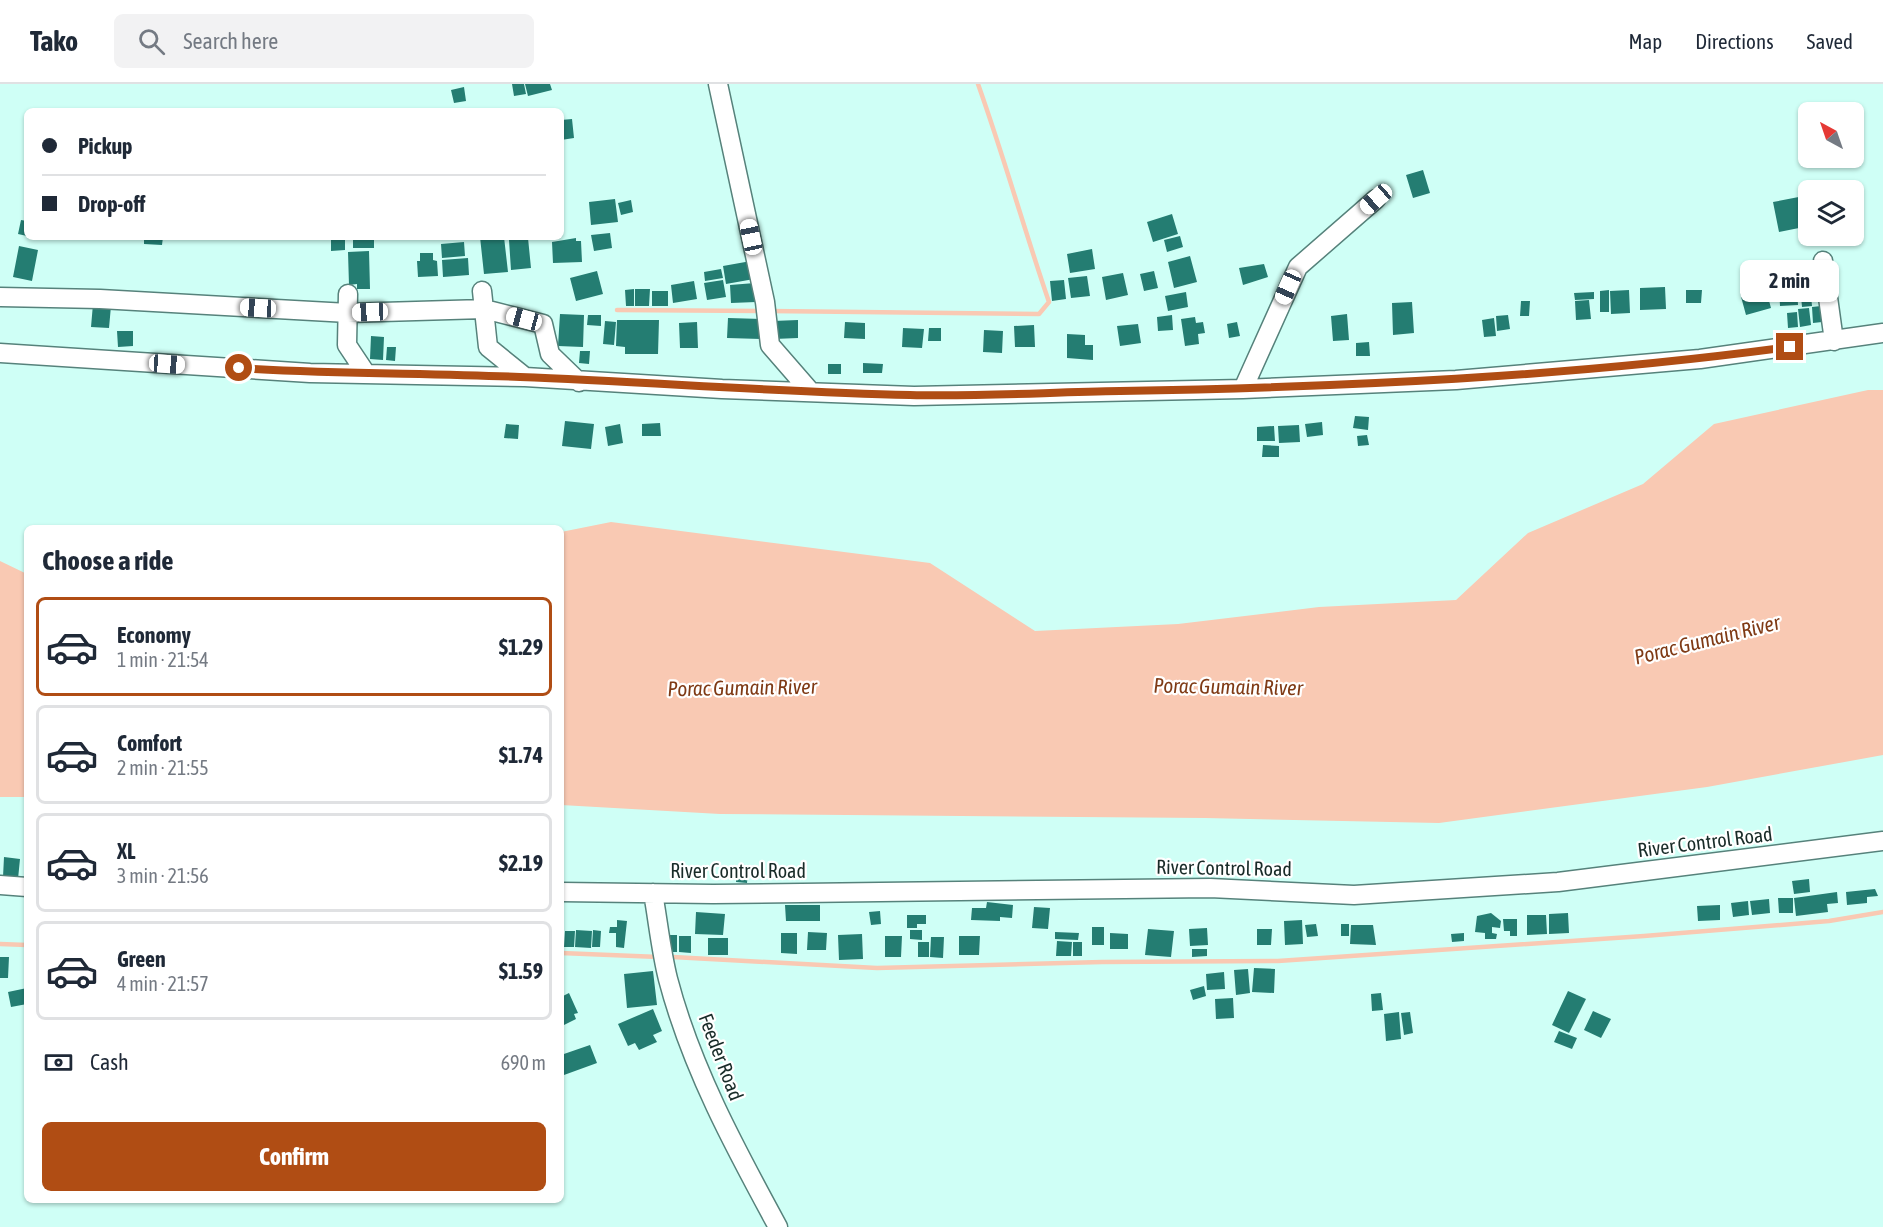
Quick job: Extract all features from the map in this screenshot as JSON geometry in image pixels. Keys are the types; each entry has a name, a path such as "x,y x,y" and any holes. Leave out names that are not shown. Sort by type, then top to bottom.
{"street":[{"path":"718,84 765,302 770,345 810,392"},
{"path":"1243,389 1298,267 1376,199"},
{"path":"1823,261 1834,341"},
{"path":"0,297 348,304 483,300 543,324 550,354 579,382"},
{"path":"483,300 488,347 525,377"},
{"path":"348,304 347,345 365,372"},
{"path":"0,353 310,373 365,372 525,377 579,382 914,396 1243,389 1456,380 1701,359 1883,333"},
{"name":"River Control Road","path":"564,892 1209,888 1354,895 1558,882 1883,842"},
{"path":"0,885 24,887"},
{"name":"Feeder Road","path":"653,893 668,979 693,1056 727,1133 778,1227"}],"water":[{"name":"Porac Gumain River","path":"1868,390 1883,390 1883,755 1707,787 1439,823 1205,818 720,814 564,805 564,531 611,522 930,563 1035,631 1178,624 1319,607 1456,600 1528,533 1643,484 1714,424"},
{"path":"0,561 24,573 24,797 0,797"}],"building":[{"path":"512,84 524,84 526,94 514,96"},
{"path":"525,84 550,84 552,90 528,96"},
{"path":"464,87 466,101 454,103 451,90"},
{"path":"572,119 574,138 564,140 564,120"},
{"path":"1423,170 1430,193 1413,198 1406,175"},
{"path":"1798,197 1798,228 1779,232 1773,202"},
{"path":"615,199 618,222 591,225 589,202"},
{"path":"631,200 633,212 621,215 618,203"},
{"path":"1172,214 1178,234 1153,242 1147,222"},
{"path":"21,220 24,220 24,235 18,234"},
{"path":"610,233 612,248 594,251 591,235"},
{"path":"1180,236 1183,247 1167,252 1164,240"},
{"path":"576,238 576,241 581,241 582,262 553,263 552,242"},
{"path":"144,240 163,240 162,245 144,244"},
{"path":"331,240 345,240 345,250 331,251"},
{"path":"353,240 374,240 374,248 353,248"},
{"path":"480,240 504,240 508,272 484,274"},
{"path":"509,240 528,240 531,268 511,270"},
{"path":"464,242 465,256 442,258 441,244"},
{"path":"19,246 38,250 32,281 13,277"},
{"path":"1092,249 1095,269 1070,273 1067,254"},
{"path":"369,251 370,289 357,289 357,284 349,285 348,252"},
{"path":"420,253 433,253 433,260 437,261 438,276 418,277 417,261 420,261"},
{"path":"1190,256 1197,282 1174,288 1168,262"},
{"path":"468,258 469,275 443,277 442,260"},
{"path":"751,261 754,279 726,284 723,266"},
{"path":"1264,264 1268,277 1243,285 1239,268"},
{"path":"721,269 723,278 705,281 704,272"},
{"path":"1820,270 1822,298 1812,299 1810,271"},
{"path":"597,271 603,294 576,301 570,278"},
{"path":"1154,271 1158,288 1144,291 1140,274"},
{"path":"1809,271 1811,293 1802,294 1800,272"},
{"path":"1123,273 1128,295 1106,300 1102,277"},
{"path":"1087,276 1090,296 1071,298 1068,278"},
{"path":"723,280 726,297 707,300 704,283"},
{"path":"1064,280 1066,299 1052,301 1050,281"},
{"path":"694,281 697,299 673,303 671,285"},
{"path":"755,283 756,302 731,303 730,285"},
{"path":"1765,286 1771,308 1746,315 1740,293"},
{"path":"1797,286 1798,305 1780,306 1779,287"},
{"path":"1665,287 1666,309 1640,310 1640,288"},
{"path":"634,289 634,306 626,306 625,290"},
{"path":"635,289 650,289 649,306 635,306"},
{"path":"1609,290 1609,312 1600,312 1600,291"},
{"path":"1629,290 1630,313 1611,314 1610,291"},
{"path":"1686,290 1702,290 1701,303 1686,303"},
{"path":"652,291 668,291 668,306 652,306"},
{"path":"1186,292 1188,307 1168,311 1165,296"},
{"path":"1594,292 1594,299 1575,300 1574,293"},
{"path":"1811,295 1812,306 1802,307 1801,296"},
{"path":"1589,300 1591,319 1576,320 1575,301"},
{"path":"1521,301 1530,301 1529,316 1520,316"},
{"path":"1412,302 1414,333 1393,335 1392,303"},
{"path":"93,304 111,306 109,328 91,327"},
{"path":"1821,306 1822,322 1813,323 1812,307"},
{"path":"1809,308 1811,325 1800,327 1798,309"},
{"path":"1797,312 1798,327 1788,328 1787,313"},
{"path":"560,314 584,315 583,347 558,346"},
{"path":"1347,314 1349,340 1333,341 1331,316"},
{"path":"588,315 601,315 601,326 587,325"},
{"path":"1172,315 1173,330 1158,331 1157,317"},
{"path":"1508,315 1510,329 1497,331 1496,316"},
{"path":"1195,317 1196,323 1203,322 1205,333 1198,334 1199,344 1185,346 1181,319"},
{"path":"728,318 762,319 761,339 727,338"},
{"path":"1494,318 1496,336 1484,337 1482,320"},
{"path":"617,320 659,320 658,354 625,354 625,347 616,346"},
{"path":"798,320 798,338 774,339 773,321"},
{"path":"605,321 616,322 614,345 603,344"},
{"path":"697,322 698,348 680,348 679,323"},
{"path":"845,322 865,323 865,339 844,338"},
{"path":"1237,322 1240,336 1229,338 1227,324"},
{"path":"1138,324 1141,343 1120,346 1117,326"},
{"path":"1034,325 1035,347 1015,347 1014,326"},
{"path":"903,328 924,329 922,348 902,347"},
{"path":"929,328 941,328 941,341 928,341"},
{"path":"984,330 1003,331 1002,353 983,352"},
{"path":"117,331 133,331 133,346 118,347"},
{"path":"1067,334 1085,335 1085,345 1093,345 1093,360 1067,358"},
{"path":"371,336 384,337 383,360 370,359"},
{"path":"1369,342 1370,356 1356,356 1356,343"},
{"path":"387,347 396,347 395,361 386,360"},
{"path":"580,351 590,351 589,364 579,363"},
{"path":"863,363 883,364 882,373 863,373"},
{"path":"828,364 841,364 841,374 828,374"},
{"path":"1355,416 1369,417 1368,430 1353,428"},
{"path":"565,421 594,424 591,449 562,446"},
{"path":"1322,422 1323,435 1307,437 1305,424"},
{"path":"660,423 661,436 642,436 642,424"},
{"path":"506,424 519,425 518,439 504,438"},
{"path":"620,424 623,443 608,446 605,427"},
{"path":"1299,425 1300,442 1279,443 1278,426"},
{"path":"1274,426 1275,441 1257,441 1257,427"},
{"path":"1367,435 1369,445 1358,446 1357,436"},
{"path":"1263,445 1279,446 1279,457 1262,457"},
{"path":"4,857 20,859 18,879 3,877"},
{"path":"737,869 748,870 747,883 736,882"},
{"path":"1809,879 1810,892 1794,894 1792,881"},
{"path":"1875,889 1878,896 1867,897 1867,903 1847,905 1846,892"},
{"path":"1837,892 1838,903 1827,904 1828,912 1796,916 1794,898"},
{"path":"1778,898 1793,898 1793,913 1779,913"},
{"path":"1769,899 1770,913 1752,915 1750,901"},
{"path":"1748,901 1749,915 1733,917 1731,903"},
{"path":"987,902 1013,905 1012,918 1000,917 1000,921 971,920 972,908 986,908"},
{"path":"785,905 820,905 820,921 786,921"},
{"path":"1720,905 1720,920 1698,921 1697,906"},
{"path":"1034,907 1050,908 1048,929 1032,928"},
{"path":"880,911 881,924 871,925 869,912"},
{"path":"696,912 725,914 723,935 695,934"},
{"path":"1491,913 1501,921 1500,928 1492,927 1492,933 1497,934 1496,939 1485,939 1485,933 1475,932 1477,916"},
{"path":"1568,913 1569,933 1549,934 1549,914"},
{"path":"907,915 926,915 926,924 917,924 917,928 907,928"},
{"path":"1527,915 1546,915 1547,934 1527,935"},
{"path":"1503,919 1517,919 1517,936 1510,936 1510,931 1504,931"},
{"path":"617,920 627,921 624,948 616,947 616,933 609,933 610,927 617,927"},
{"path":"1302,920 1303,944 1285,945 1284,921"},
{"path":"1316,924 1318,936 1307,937 1305,925"},
{"path":"1341,924 1349,924 1349,936 1341,936"},
{"path":"1351,925 1373,925 1376,945 1350,944"},
{"path":"1092,927 1104,927 1104,945 1092,945"},
{"path":"1207,928 1208,945 1190,946 1189,929"},
{"path":"1148,929 1174,931 1171,957 1145,955"},
{"path":"1257,929 1272,929 1271,945 1257,945"},
{"path":"576,930 592,931 591,948 575,947"},
{"path":"593,930 601,931 600,947 592,947"},
{"path":"910,930 922,930 922,940 910,939"},
{"path":"565,931 575,931 574,947 564,947"},
{"path":"808,932 827,933 826,950 807,950"},
{"path":"1055,932 1079,933 1078,940 1055,939"},
{"path":"781,933 797,933 797,954 781,953"},
{"path":"1110,933 1128,934 1128,949 1110,949"},
{"path":"1464,933 1464,941 1452,942 1451,934"},
{"path":"862,934 863,959 839,960 838,935"},
{"path":"668,935 677,935 677,952 668,952"},
{"path":"679,936 691,936 691,953 679,952"},
{"path":"885,936 902,936 901,957 885,957"},
{"path":"959,936 980,936 979,955 959,955"},
{"path":"931,937 944,937 943,958 930,957"},
{"path":"708,938 728,938 728,955 708,955"},
{"path":"1057,941 1072,942 1071,956 1056,956"},
{"path":"918,942 929,942 929,957 918,957"},
{"path":"1073,942 1082,942 1082,956 1073,956"},
{"path":"1192,949 1207,949 1207,956 1192,957"},
{"path":"0,957 9,957 8,978 0,978"},
{"path":"1254,968 1275,969 1274,993 1252,992"},
{"path":"1248,969 1250,993 1236,995 1234,970"},
{"path":"653,971 657,1005 627,1008 624,974"},
{"path":"1224,972 1225,989 1207,990 1206,974"},
{"path":"1204,986 1206,996 1193,1000 1190,990"},
{"path":"24,989 24,1005 11,1007 8,992"},
{"path":"1568,991 1586,999 1569,1033 1552,1025"},
{"path":"569,993 578,1013 574,1014 576,1019 564,1025 564,996"},
{"path":"1381,993 1383,1010 1372,1011 1371,994"},
{"path":"1233,998 1234,1018 1216,1019 1215,999"},
{"path":"653,1009 662,1031 653,1035 657,1042 639,1050 635,1043 628,1046 618,1024"},
{"path":"1593,1011 1611,1019 1601,1038 1584,1030"},
{"path":"1399,1012 1401,1039 1386,1041 1384,1014"},
{"path":"1410,1012 1413,1033 1404,1035 1401,1013"},
{"path":"1559,1031 1577,1038 1572,1049 1554,1042"},
{"path":"590,1045 597,1063 564,1075 564,1054"}],"waterway":[{"path":"769,311 1039,314 1049,302 978,84"},
{"path":"617,310 761,311"},
{"path":"673,957 877,968 1102,962 1278,961 1644,936 1829,921 1883,912"},
{"path":"0,944 24,945"},
{"path":"564,953 659,957"}],"route":[{"path":"239,368 310,373 365,372 525,377 675,387 914,396 1243,389 1456,380 1701,359 1790,347"}]}
